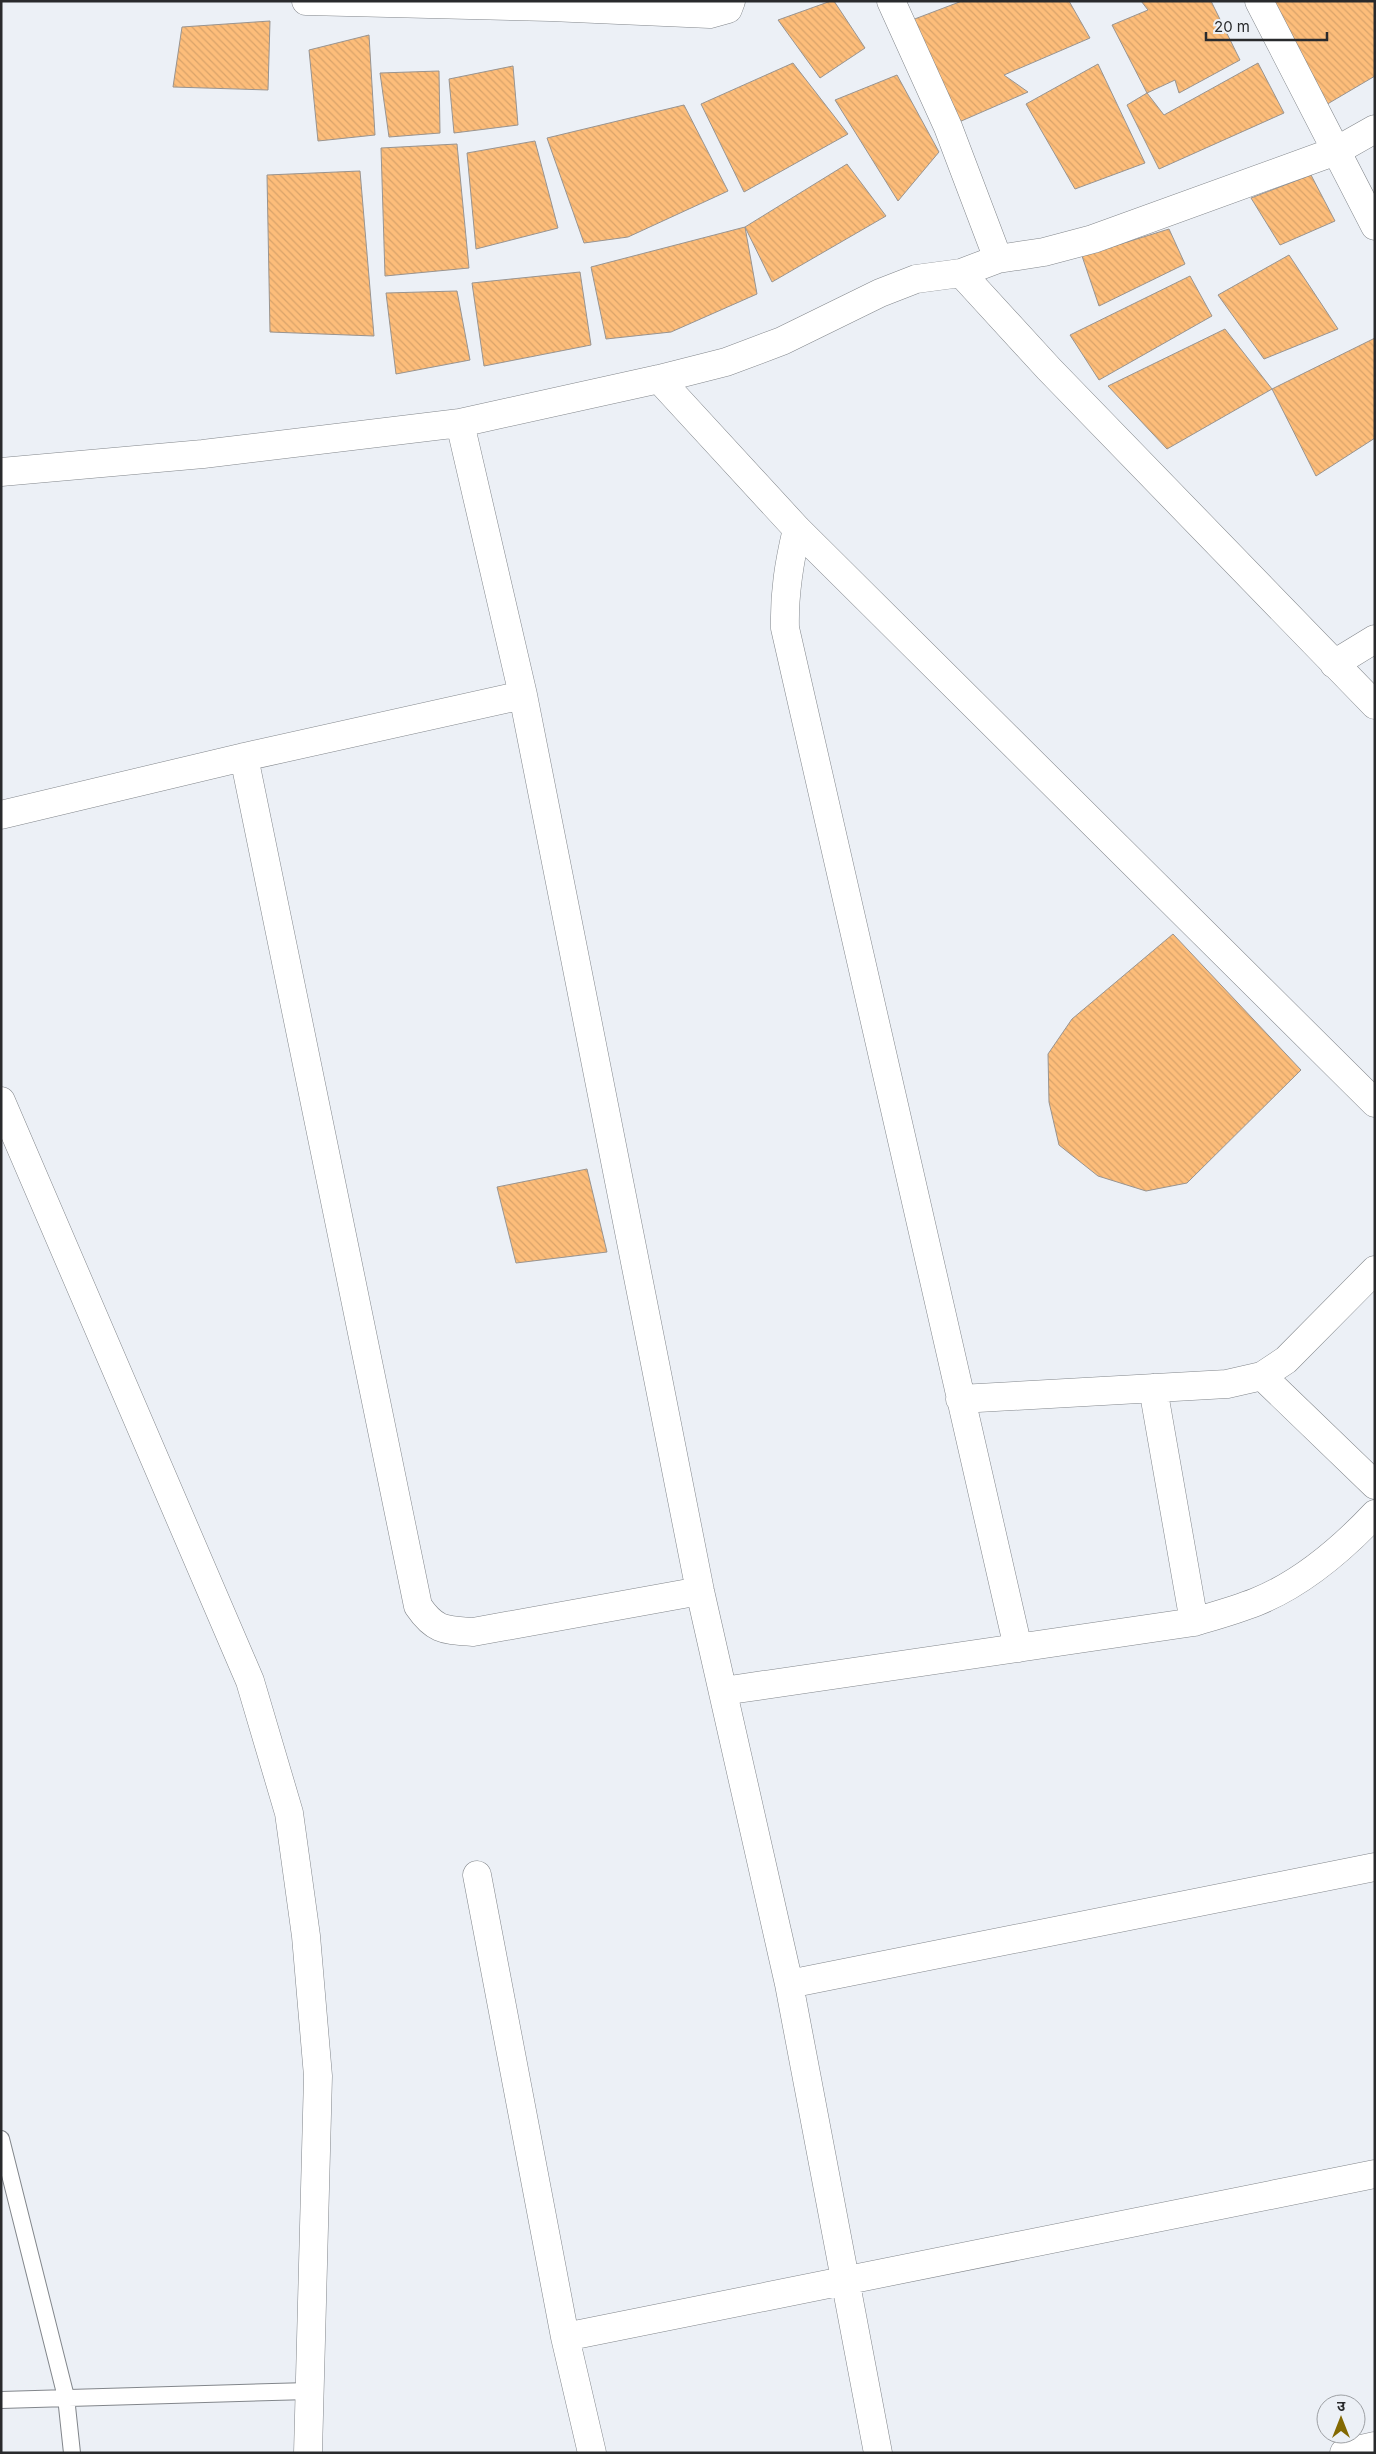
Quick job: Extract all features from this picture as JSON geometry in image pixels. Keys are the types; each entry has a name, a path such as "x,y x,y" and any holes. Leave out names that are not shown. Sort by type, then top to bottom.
{"street":[{"path":"306,1 550,7 710,14 728,8 731,1"},
{"path":"891,1 948,127 998,259"},
{"path":"1259,1 1375,226"},
{"path":"1,472 203,454 460,423 659,379 726,362 782,341 880,293 916,279 961,273 998,259 1044,252 1092,239 1336,151 1375,128"},
{"path":"961,273 1056,376 1375,706"},
{"path":"659,379 797,529 1375,1103"},
{"path":"460,423 523,695 700,1591 789,1984 878,2453"},
{"path":"797,529 784,596 785,628 1018,1648"},
{"path":"1334,664 1375,639"},
{"path":"1,815 244,757 523,695"},
{"path":"244,757 418,1606 430,1622 449,1630 473,1632 700,1591"},
{"path":"1,1100 250,1681 289,1813 306,1936 318,2076 308,2453"},
{"path":"960,1399 1227,1384 1262,1376 1286,1360 1375,1270"},
{"path":"1262,1376 1375,1485"},
{"path":"1153,1388 1194,1622"},
{"path":"723,1691 1194,1622 1256,1602 1306,1574 1353,1536 1375,1514"},
{"path":"789,1984 1375,1867"},
{"path":"477,1875 565,2337 592,2453"},
{"path":"565,2337 1375,2174"},
{"path":"1344,2453 1375,2446"}],"lane":[{"path":"1,2140 66,2397 72,2453"},
{"path":"1,2400 309,2391"}],"building":[{"path":"834,1 865,48 820,78 778,20"},
{"path":"962,1 1069,1 1090,38 1004,75 1028,92 959,122 912,20"},
{"path":"1141,1 1211,1 1240,60 1179,93 1175,80 1147,93 1112,25 1148,10"},
{"path":"1275,1 1375,1 1375,76 1324,106 1268,4"},
{"path":"270,21 268,90 173,87 182,27"},
{"path":"369,35 375,135 318,141 309,50"},
{"path":"793,63 848,134 744,192 701,104"},
{"path":"1258,63 1284,113 1159,169 1127,105 1147,93 1164,115"},
{"path":"1098,64 1145,163 1075,189 1026,104"},
{"path":"513,66 518,125 454,133 449,79"},
{"path":"439,71 440,133 389,137 380,73"},
{"path":"897,75 939,152 898,201 835,100"},
{"path":"684,105 728,191 628,237 584,243 547,138"},
{"path":"535,141 558,228 476,249 467,153"},
{"path":"457,144 469,268 385,276 381,148"},
{"path":"847,164 886,216 772,282 745,227"},
{"path":"360,171 374,336 270,332 267,175"},
{"path":"1311,175 1335,221 1280,245 1251,198"},
{"path":"745,227 757,294 671,332 606,339 591,267"},
{"path":"1169,229 1185,264 1099,306 1082,256"},
{"path":"1289,255 1338,329 1264,359 1218,295"},
{"path":"580,272 591,345 484,366 472,283"},
{"path":"1190,276 1212,316 1099,380 1070,335"},
{"path":"457,291 470,360 396,374 386,293"},
{"path":"1225,329 1272,389 1167,449 1108,386"},
{"path":"1375,338 1375,438 1316,476 1272,389"},
{"path":"1173,934 1301,1070 1187,1183 1146,1191 1098,1176 1059,1145 1049,1102 1048,1054 1072,1019"},
{"path":"587,1169 607,1252 516,1263 497,1187"}]}
